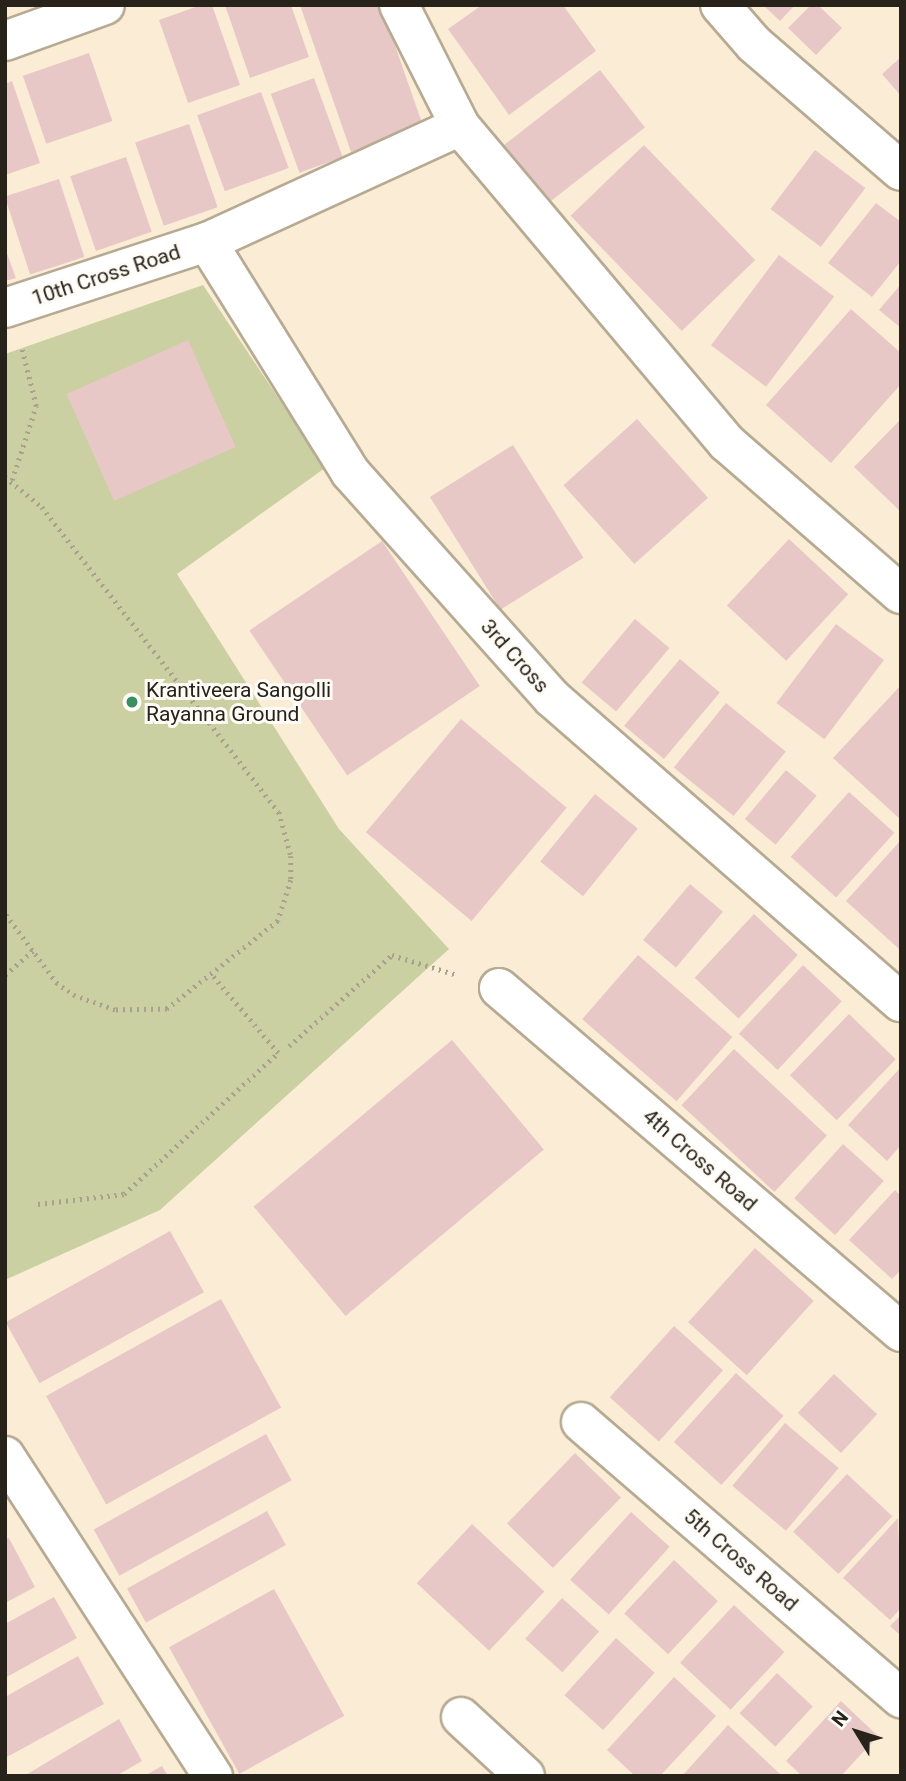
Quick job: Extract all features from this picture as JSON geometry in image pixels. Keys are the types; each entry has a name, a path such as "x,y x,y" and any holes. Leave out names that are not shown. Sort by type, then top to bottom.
{"street":[{"path":"5,41 105,5"},
{"path":"399,5 460,125 727,443 901,594"},
{"path":"720,5 754,44 901,172"},
{"name":"10th Cross Road","path":"8,307 207,242 460,125"},
{"name":"3rd Cross","path":"207,242 350,472 552,698 901,1003"},
{"name":"4th Cross Road","path":"499,988 901,1332"},
{"name":"5th Cross Road","path":"581,1422 901,1698"},
{"path":"5,1456 213,1776"},
{"path":"461,1717 525,1776"}],"path":[{"path":"8,307 36,406 12,480"},
{"path":"5,477 12,480 59,529 279,811 288,833 291,880 278,921 167,1009 115,1010 57,984 5,914"},
{"path":"5,975 33,951"},
{"path":"289,1046 392,955 499,988"},
{"path":"38,1203 124,1194 278,1054 211,974"}],"green space":[{"name":"Krantiveera Sangolli Rayanna Ground","path":"203,285 325,468 177,574 339,829 449,949 160,1210 5,1280 5,354"}],"building":[{"path":"201,5 212,5 240,85 188,103 159,20"},
{"path":"225,5 291,5 309,57 250,78"},
{"path":"300,5 381,5 423,126 351,152"},
{"path":"482,5 563,5 596,51 509,115 448,29"},
{"path":"763,5 795,5 780,21"},
{"path":"811,5 818,5 842,28 816,55 788,28"},
{"path":"89,53 112,121 46,144 23,76"},
{"path":"901,57 901,96 882,74"},
{"path":"600,70 645,128 545,206 500,148"},
{"path":"314,78 343,157 300,173 271,94"},
{"path":"12,81 40,163 5,175 5,84"},
{"path":"261,92 289,168 225,191 197,115"},
{"path":"189,124 218,207 164,226 135,143"},
{"path":"644,145 755,260 682,331 571,216"},
{"path":"815,150 865,188 821,247 770,209"},
{"path":"126,157 152,232 96,251 70,176"},
{"path":"59,179 84,257 30,275 5,197"},
{"path":"876,203 901,222 901,261 872,297 828,263"},
{"path":"5,248 16,278 5,281"},
{"path":"779,255 834,297 766,387 711,345"},
{"path":"901,284 901,328 879,310"},
{"path":"851,309 901,353 901,384 831,463 766,405"},
{"path":"188,340 236,447 114,501 66,394"},
{"path":"637,419 708,498 634,564 563,485"},
{"path":"901,419 901,512 854,467"},
{"path":"513,445 583,558 500,610 430,497"},
{"path":"789,539 848,594 786,661 727,606"},
{"path":"382,541 480,686 347,776 249,630"},
{"path":"635,619 669,648 616,712 582,683"},
{"path":"836,624 884,660 824,739 776,703"},
{"path":"680,659 720,692 664,759 624,726"},
{"path":"901,685 901,820 833,758"},
{"path":"726,703 786,751 734,816 674,768"},
{"path":"461,719 567,808 472,921 366,832"},
{"path":"786,770 817,796 776,845 745,819"},
{"path":"849,792 894,833 836,897 791,857"},
{"path":"595,794 638,829 583,896 540,862"},
{"path":"901,840 901,947 899,949 846,901"},
{"path":"690,884 723,912 676,968 643,940"},
{"path":"754,914 798,955 739,1019 695,978"},
{"path":"638,955 732,1037 677,1101 582,1019"},
{"path":"803,965 842,1001 778,1070 739,1034"},
{"path":"849,1014 896,1059 837,1120 790,1075"},
{"path":"452,1040 544,1150 346,1316 254,1206"},
{"path":"734,1049 827,1136 774,1192 681,1105"},
{"path":"901,1067 901,1145 887,1161 848,1125"},
{"path":"843,1144 884,1181 835,1235 794,1198"},
{"path":"895,1190 901,1196 901,1270 892,1279 849,1240"},
{"path":"170,1231 204,1292 40,1383 6,1322"},
{"path":"755,1248 814,1301 747,1375 688,1322"},
{"path":"221,1299 281,1407 106,1504 46,1396"},
{"path":"674,1326 723,1370 659,1442 610,1397"},
{"path":"736,1373 784,1416 721,1485 674,1442"},
{"path":"834,1374 877,1414 841,1453 798,1413"},
{"path":"785,1423 839,1468 786,1531 732,1486"},
{"path":"266,1434 292,1480 119,1576 94,1530"},
{"path":"575,1453 621,1497 553,1568 507,1523"},
{"path":"847,1474 892,1516 838,1574 793,1532"},
{"path":"267,1511 286,1545 146,1623 127,1589"},
{"path":"631,1512 670,1547 609,1614 570,1580"},
{"path":"898,1518 901,1608 890,1620 843,1578"},
{"path":"472,1524 544,1592 489,1651 417,1583"},
{"path":"9,1538 35,1587 5,1603 5,1539"},
{"path":"674,1560 718,1601 668,1654 624,1613"},
{"path":"274,1589 344,1716 239,1774 169,1647"},
{"path":"54,1597 77,1638 5,1678 5,1624"},
{"path":"562,1598 599,1631 562,1672 525,1639"},
{"path":"734,1605 784,1652 731,1710 680,1663"},
{"path":"901,1615 901,1636 890,1626"},
{"path":"616,1638 655,1673 603,1730 564,1695"},
{"path":"78,1656 104,1704 5,1758 5,1697"},
{"path":"777,1673 813,1706 775,1747 739,1713"},
{"path":"674,1677 716,1716 660,1776 635,1776 607,1750"},
{"path":"841,1701 878,1736 841,1776 802,1776 786,1761"},
{"path":"119,1719 142,1761 116,1776 24,1776"},
{"path":"728,1725 782,1776 682,1776"},
{"path":"162,1766 168,1776 144,1776"}],"place":[{"name":"Krantiveera Sangolli Rayanna Ground","path":"132,702"}]}
